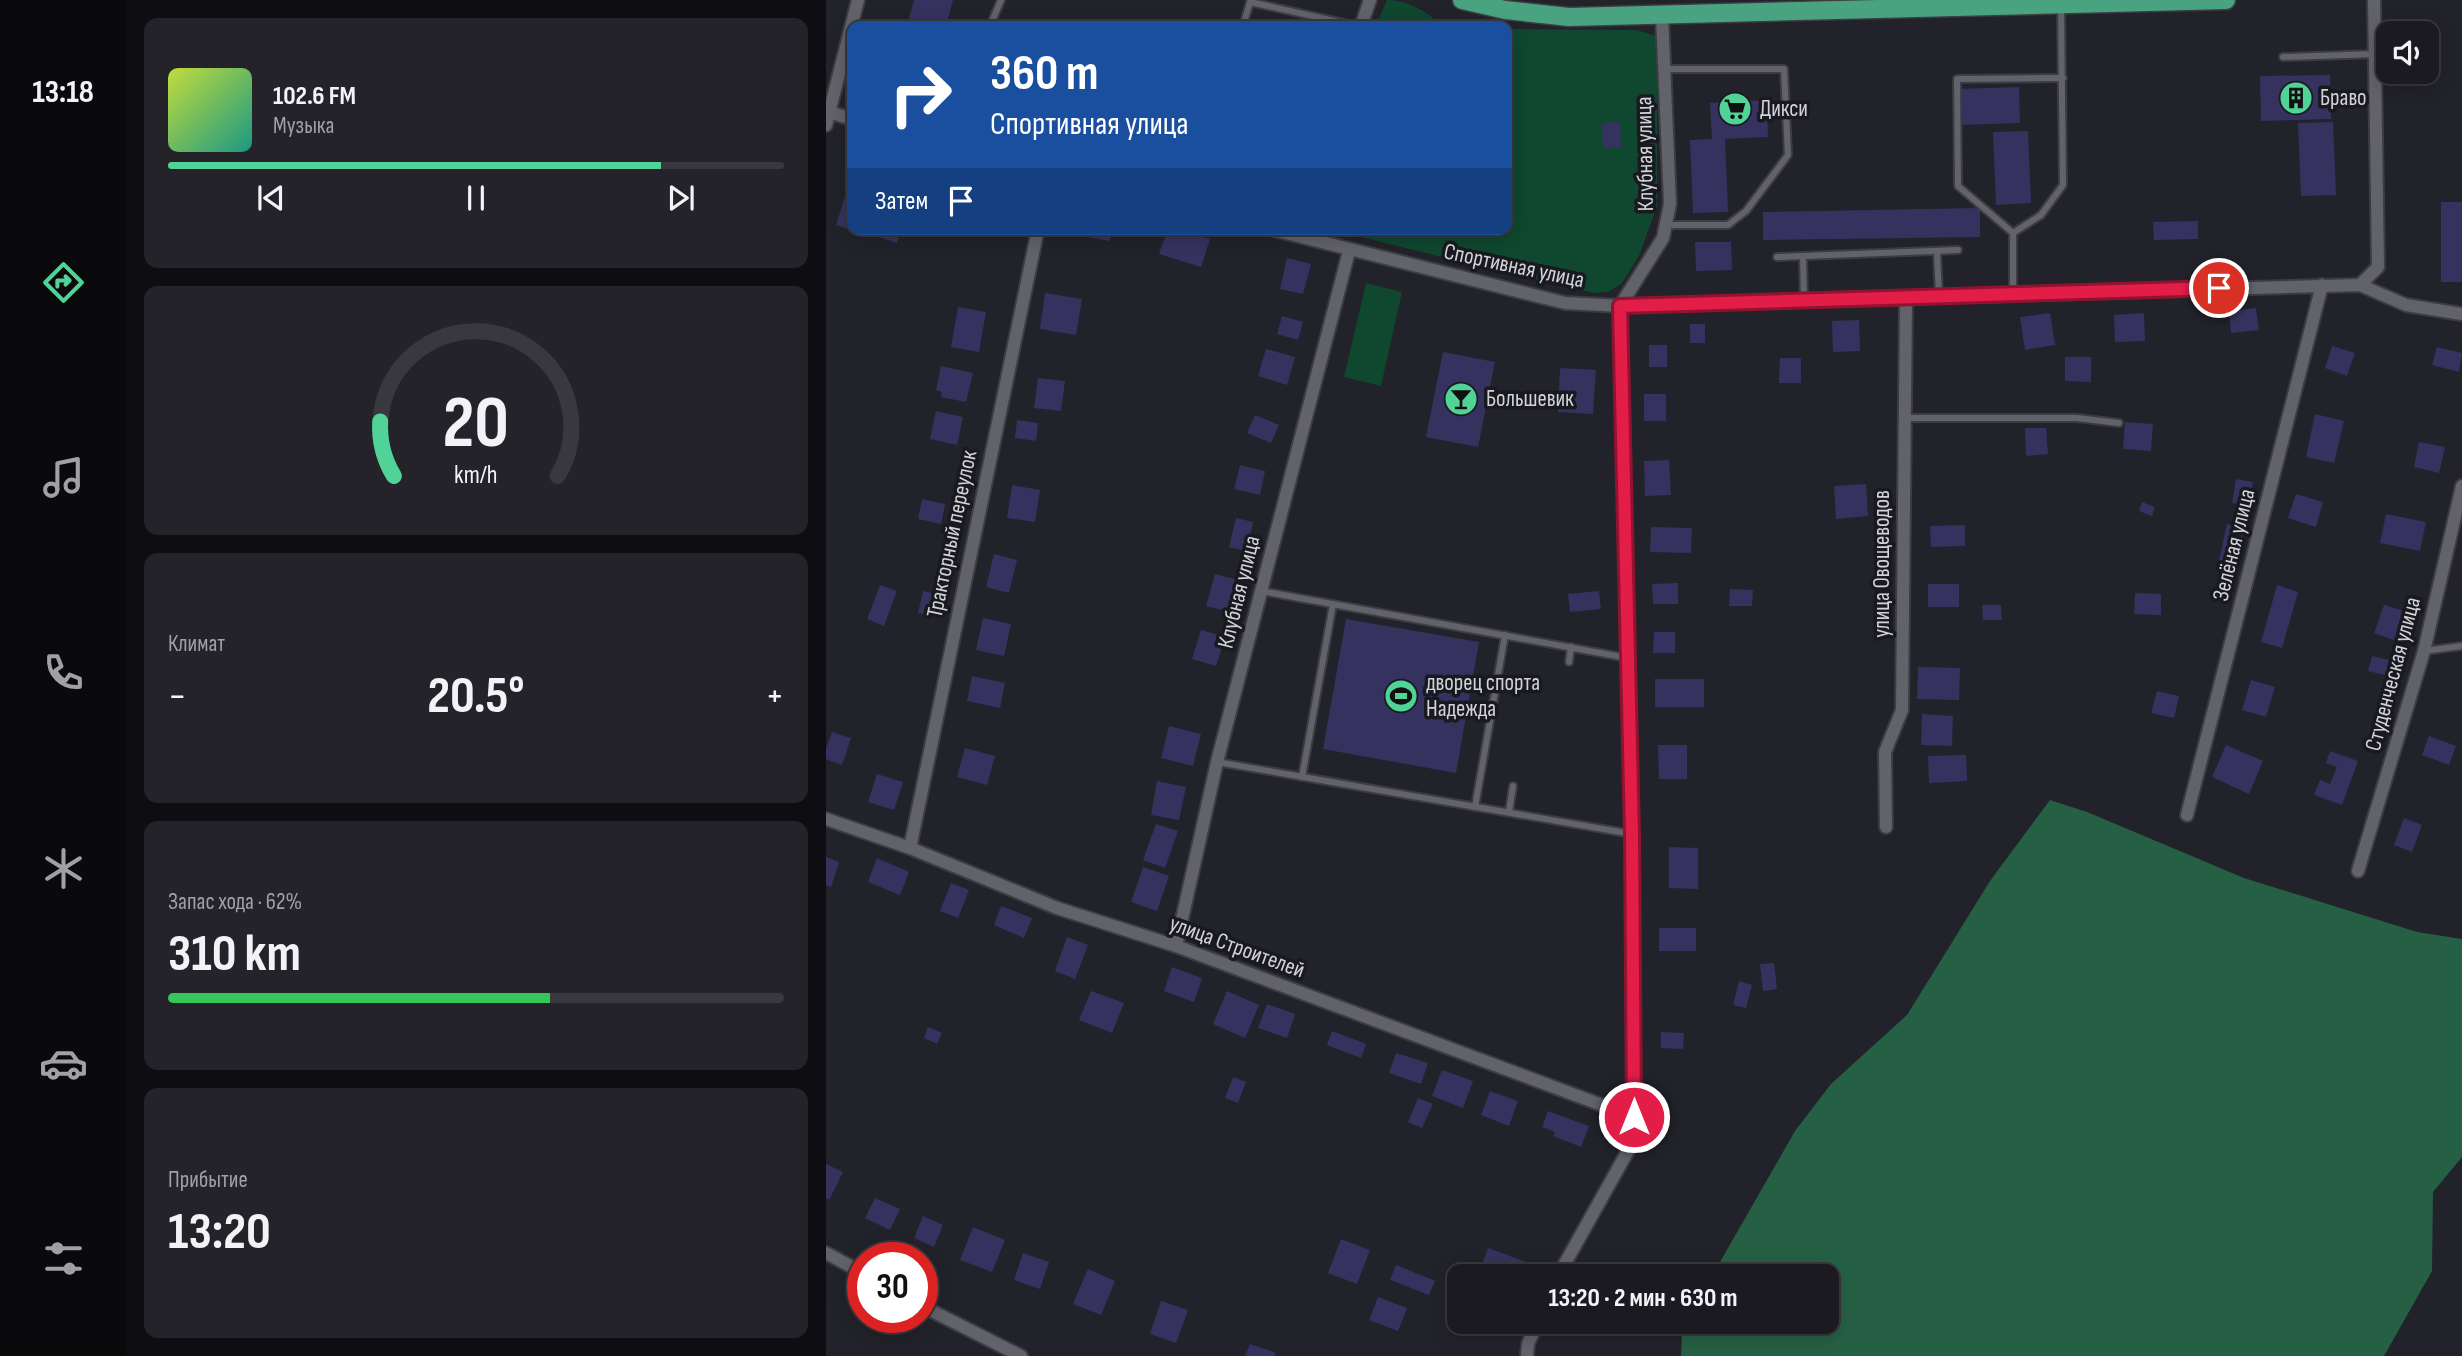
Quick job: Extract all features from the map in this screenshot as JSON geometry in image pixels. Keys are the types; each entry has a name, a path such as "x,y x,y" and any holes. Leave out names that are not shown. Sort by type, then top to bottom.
{"main road":[{"path":"1462,0 1505,10 1569,17 1662,16 1801,6 2061,5 2226,0"}],"street":[{"path":"854,21 858,0"},
{"path":"1361,21 1370,0"},
{"path":"2360,285 2378,267 2374,0"},
{"name":"Клубная улица","path":"1620,306 1663,238 1670,204 1662,16"},
{"path":"847,56 827,119 847,119"},
{"name":"Тракторный переулок","path":"910,848 1037,235"},
{"name":"Спортивная улица","path":"1300,235 1349,251 1566,303 1620,306 2360,285 2406,305 2462,314"},
{"name":"Клубная улица","path":"1176,946 1217,762 1349,251"},
{"name":"Зелёная улица","path":"2187,815 2322,285"},
{"name":"улица Овощеводов","path":"1886,827 1885,752 1902,710 1906,298"},
{"path":"1565,1264 1629,1149 1634,1117 1632,834 1620,306"},
{"name":"Студенческая улица","path":"2358,871 2424,651 2462,486"},
{"name":"улица Строителей","path":"826,819 910,848 1057,908 1176,946 1634,1117"},
{"path":"826,1253 847,1264"},
{"path":"938,1314 1021,1356"},
{"path":"1527,1356 1532,1334"}],"lane":[{"path":"992,21 1001,0"},
{"path":"1244,21 1250,2 1336,21"},
{"path":"2013,233 2041,215 2063,185 2061,5"},
{"path":"2283,57 2375,54"},
{"path":"1664,69 1784,69 1788,155 1746,211 1728,225 1666,225"},
{"path":"2013,295 2013,233 1958,186 1957,79 2063,78"},
{"path":"1777,257 1958,250"},
{"path":"1937,251 1939,297"},
{"path":"1803,257 1804,300"},
{"path":"1904,418 2077,418 2119,423"},
{"path":"1261,591 1628,658"},
{"path":"1302,777 1333,604"},
{"path":"1475,807 1505,635"},
{"path":"2424,651 2462,646"},
{"path":"1569,662 1571,648"},
{"path":"1217,762 1632,834"},
{"path":"1510,812 1513,786"}],"green space":[{"path":"1387,0 1417,8 1436,21 1378,21"},
{"path":"1512,29 1636,30 1657,36 1657,206 1639,256 1622,283 1608,292 1594,293 1352,235 1512,235"},
{"path":"1366,283 1402,292 1381,386 1344,377"},
{"path":"2050,800 2087,812 2244,878 2417,932 2462,939 2462,1157 2433,1192 2432,1271 2384,1356 1681,1356 1682,1334 1839,1334 1839,1264 1719,1264 1795,1131 1831,1084 1907,1015 1990,881"}],"building":[{"path":"914,0 953,0 947,21 908,21"},
{"name":"Браво","path":"2330,75 2331,119 2261,121 2260,76"},
{"path":"2019,87 2020,123 1959,125 1958,89"},
{"path":"1767,100 1768,137 1725,139 1728,212 1693,213 1690,140 1712,139 1710,103"},
{"path":"1620,122 1621,147 1603,147 1602,123"},
{"path":"2333,122 2336,195 2301,196 2298,123"},
{"path":"2028,131 2031,203 1996,205 1993,132"},
{"path":"847,190 847,228 836,225"},
{"path":"2441,202 2462,202 2462,282 2441,282"},
{"path":"1980,208 1980,237 1763,240 1763,212"},
{"path":"2198,221 2198,239 2154,240 2153,222"},
{"path":"872,235 899,235 897,243"},
{"path":"1076,235 1111,235 1110,241"},
{"path":"1166,235 1198,235 1210,239 1201,267 1159,254"},
{"path":"1695,242 1731,242 1732,270 1696,271"},
{"path":"1287,258 1311,264 1303,294 1280,289"},
{"path":"1045,293 1082,299 1076,335 1040,329"},
{"path":"958,307 986,312 979,352 951,347"},
{"path":"2256,308 2259,330 2231,333 2229,311"},
{"path":"2050,313 2055,345 2025,350 2020,317"},
{"path":"2144,313 2145,341 2115,342 2114,315"},
{"path":"1282,316 1303,322 1298,340 1277,334"},
{"path":"1859,320 1860,351 1833,352 1832,321"},
{"path":"1690,324 1705,324 1705,343 1690,343"},
{"path":"1649,345 1667,345 1667,367 1649,367"},
{"path":"2332,346 2355,353 2347,376 2325,368"},
{"path":"2437,347 2462,353 2459,372 2432,365"},
{"path":"1266,349 1295,357 1287,385 1258,376"},
{"name":"Большевик","path":"1443,352 1495,362 1478,447 1426,437"},
{"path":"2065,357 2091,357 2091,382 2065,381"},
{"path":"1780,358 1801,358 1801,383 1779,383"},
{"path":"941,366 973,373 966,402 941,397 942,392 936,390"},
{"path":"1560,368 1596,370 1593,414 1558,412"},
{"path":"1038,378 1065,381 1061,411 1034,408"},
{"path":"1644,394 1666,394 1666,421 1644,421"},
{"path":"936,411 963,417 957,445 930,439"},
{"path":"2315,414 2344,421 2334,463 2306,457"},
{"path":"1255,415 1279,425 1271,443 1247,433"},
{"path":"1017,420 1038,423 1036,441 1015,438"},
{"path":"2125,422 2153,424 2151,451 2123,449"},
{"path":"2025,428 2046,428 2048,454 2026,456"},
{"path":"2419,442 2445,447 2439,473 2414,467"},
{"path":"1669,460 1671,495 1645,496 1644,461"},
{"path":"1240,465 1265,471 1260,495 1234,489"},
{"path":"2236,479 2253,482 2249,506 2232,503"},
{"path":"1866,484 1868,516 1836,519 1834,486"},
{"path":"1012,485 1040,490 1035,522 1007,518"},
{"path":"2296,494 2323,502 2316,527 2288,518"},
{"path":"922,499 945,504 941,524 918,519"},
{"path":"2142,502 2155,507 2152,516 2139,511"},
{"path":"2386,514 2426,522 2420,551 2380,543"},
{"path":"1236,518 1253,522 1247,551 1229,547"},
{"path":"2227,524 2245,529 2237,564 2219,560"},
{"path":"1965,525 1965,546 1931,547 1930,526"},
{"path":"1651,527 1692,528 1691,553 1650,552"},
{"path":"994,554 1017,560 1009,593 986,587"},
{"path":"1215,574 1238,580 1230,612 1206,606"},
{"path":"1678,583 1678,604 1653,604 1652,584"},
{"path":"1928,584 1959,584 1959,607 1928,607"},
{"path":"880,585 897,591 884,626 867,619"},
{"path":"2277,585 2298,592 2282,648 2261,642"},
{"path":"1730,589 1753,590 1752,606 1729,606"},
{"path":"923,591 937,594 932,616 918,613"},
{"path":"1599,591 1601,609 1570,612 1568,594"},
{"path":"2135,593 2161,594 2161,615 2134,614"},
{"path":"1982,605 2001,605 2002,620 1983,620"},
{"path":"2384,605 2404,611 2394,640 2374,633"},
{"path":"983,618 1011,624 1004,656 976,650"},
{"name":"дворец спорта Надежда","path":"1346,619 1479,642 1456,773 1323,749"},
{"path":"1201,630 1225,637 1216,666 1192,659"},
{"path":"1654,632 1675,632 1675,653 1653,653"},
{"path":"2372,656 2389,660 2385,675 2368,671"},
{"path":"1918,667 1960,668 1959,700 1917,699"},
{"path":"972,676 1005,683 1000,708 967,701"},
{"path":"1655,679 1704,679 1704,707 1655,707"},
{"path":"2251,680 2275,687 2266,717 2242,710"},
{"path":"2157,691 2179,696 2174,718 2151,713"},
{"path":"1922,714 1953,716 1952,746 1921,745"},
{"path":"1169,726 1201,734 1193,766 1161,758"},
{"path":"832,732 851,738 842,765 826,759 826,749"},
{"path":"2429,736 2456,746 2449,765 2422,755"},
{"path":"1658,745 1687,745 1687,779 1659,779"},
{"path":"2226,745 2263,761 2249,794 2212,777"},
{"path":"965,748 995,756 987,785 957,777"},
{"path":"2330,751 2358,761 2342,805 2314,795 2320,780 2330,784 2337,767 2326,763"},
{"path":"1966,755 1967,781 1929,783 1928,756"},
{"path":"877,774 903,782 894,810 868,802"},
{"path":"1157,781 1186,787 1179,820 1151,815"},
{"path":"2404,818 2422,825 2412,852 2394,845"},
{"path":"1156,824 1178,831 1165,868 1143,860"},
{"path":"1669,847 1698,848 1698,889 1669,888"},
{"path":"826,857 839,862 831,887 826,885"},
{"path":"877,858 909,872 900,895 868,882"},
{"path":"1143,867 1169,876 1157,911 1131,902"},
{"path":"951,883 969,890 958,918 940,911"},
{"path":"1001,906 1032,918 1024,938 994,925"},
{"path":"1659,928 1696,928 1696,951 1659,951"},
{"path":"1067,937 1088,945 1075,979 1055,971"},
{"path":"1774,963 1777,989 1763,991 1760,964"},
{"path":"1172,967 1202,978 1194,1002 1164,991"},
{"path":"1739,981 1752,985 1746,1008 1733,1005"},
{"path":"1091,991 1124,1003 1112,1033 1079,1020"},
{"path":"1227,991 1259,1005 1245,1038 1213,1024"},
{"path":"1267,1004 1295,1014 1287,1038 1258,1028"},
{"path":"928,1027 942,1033 937,1044 924,1038"},
{"path":"1332,1031 1366,1044 1361,1058 1327,1045"},
{"path":"1661,1032 1684,1033 1683,1049 1661,1048"},
{"path":"1396,1053 1428,1063 1421,1084 1389,1073"},
{"path":"1442,1070 1473,1081 1463,1108 1432,1096"},
{"path":"1233,1077 1246,1082 1238,1103 1225,1098"},
{"path":"1490,1091 1518,1101 1509,1126 1481,1115"},
{"path":"1418,1098 1433,1104 1422,1128 1408,1122"},
{"path":"1548,1111 1589,1126 1581,1147 1553,1136 1555,1132 1542,1127"},
{"path":"826,1164 843,1172 829,1200 826,1198"},
{"path":"875,1198 900,1209 890,1230 865,1218"},
{"path":"923,1216 943,1225 936,1242 923,1242 914,1238"},
{"path":"973,1227 1005,1240 992,1272 960,1260"},
{"path":"1341,1239 1370,1250 1357,1284 1328,1273"},
{"path":"1488,1248 1531,1264 1482,1264"},
{"path":"1023,1253 1049,1262 1040,1289 1014,1280"},
{"path":"1396,1265 1435,1281 1429,1295 1390,1280"},
{"path":"1088,1269 1115,1281 1101,1315 1073,1304"},
{"path":"1378,1297 1407,1308 1398,1331 1369,1320"},
{"path":"1161,1301 1188,1310 1176,1343 1150,1334"},
{"path":"1250,1344 1276,1353 1274,1356 1245,1356"}],"place":[{"name":"Браво","path":"2296,98"},
{"name":"Дикси","path":"1735,109"},
{"name":"Большевик","path":"1461,399"},
{"name":"дворец спорта Надежда","path":"1401,696"}],"route":[{"path":"1634,1117 1632,834 1620,306 2219,288"}]}
